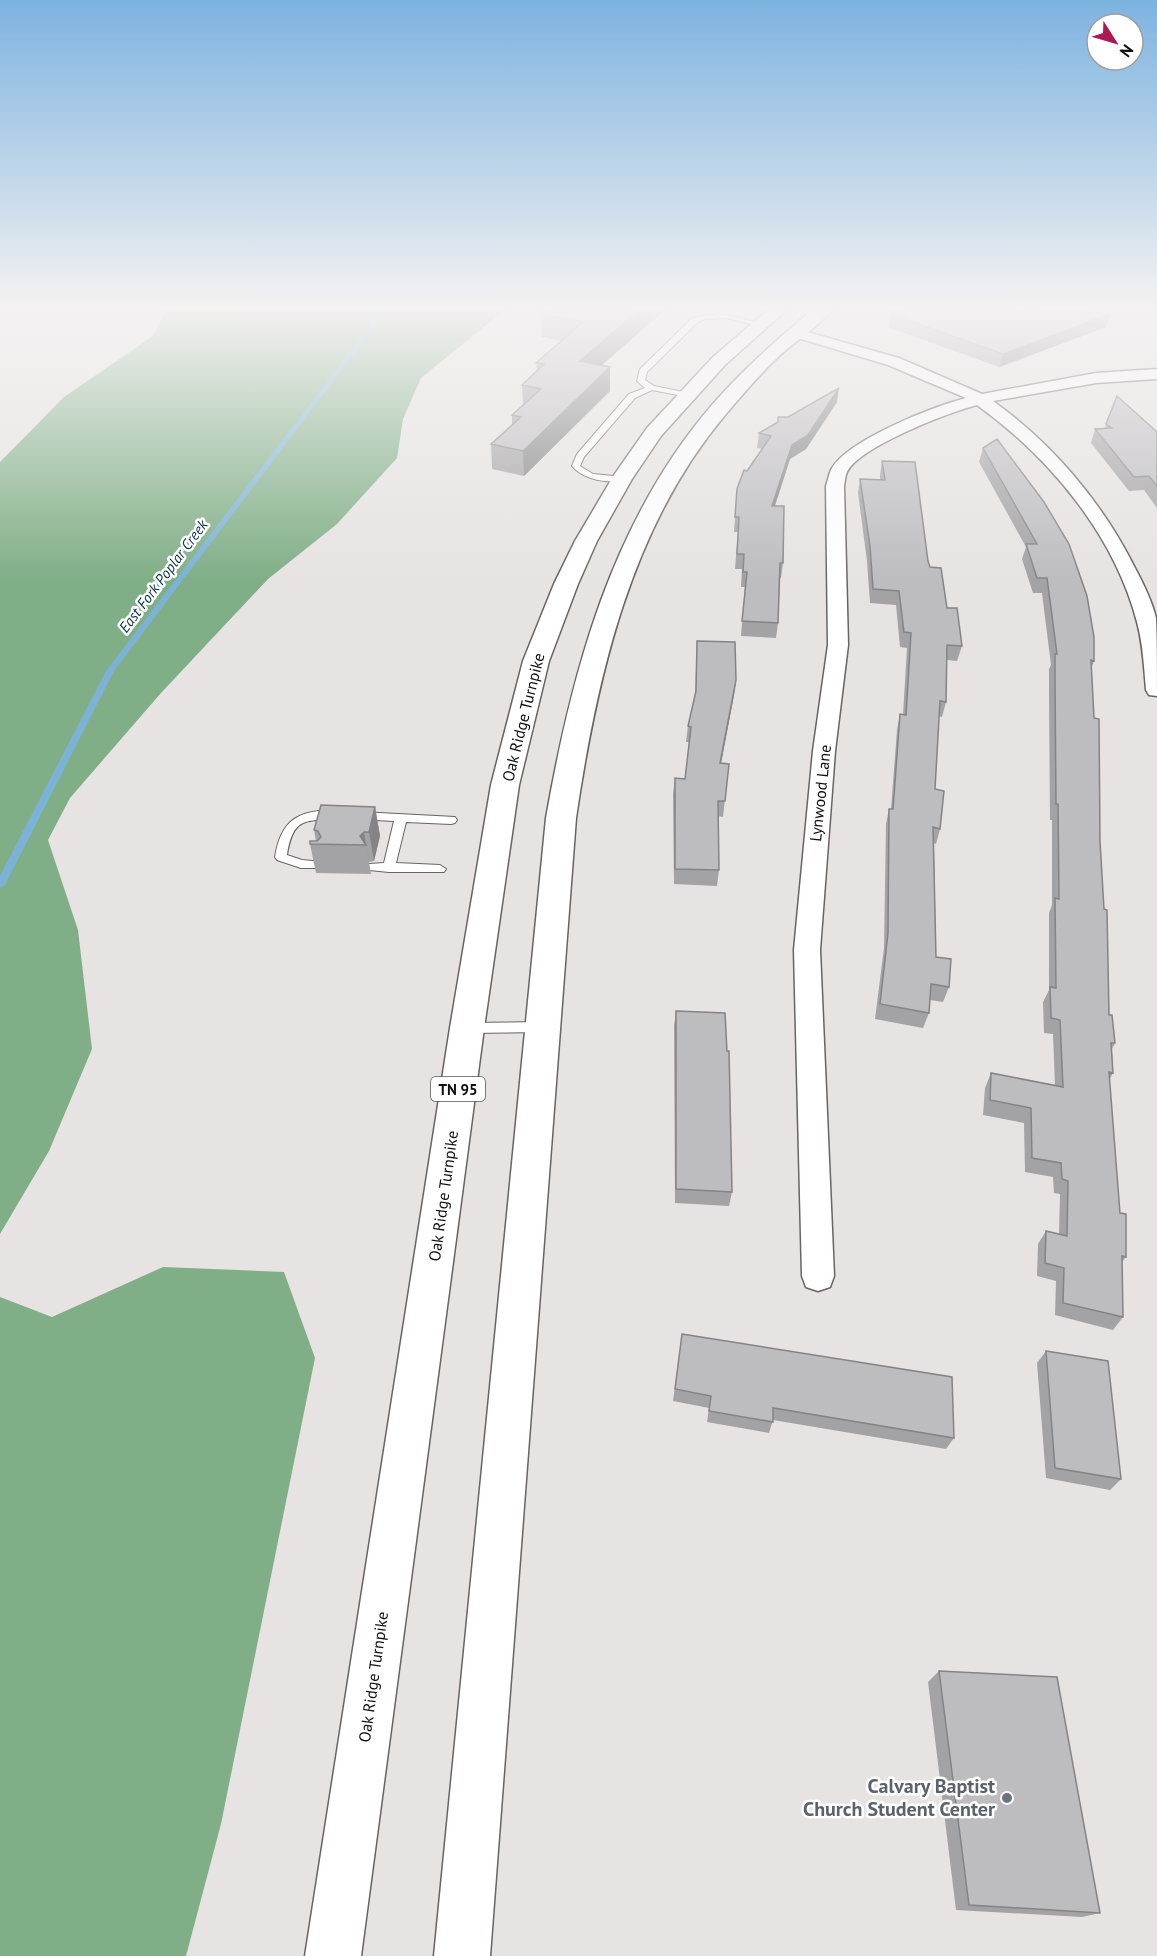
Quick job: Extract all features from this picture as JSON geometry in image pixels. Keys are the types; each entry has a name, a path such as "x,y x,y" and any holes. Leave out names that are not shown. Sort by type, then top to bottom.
{"highway":[{"name":"Oak Ridge Turnpike","path":"333,1956 467,1028 506,785 536,661 580,551 621,479 654,432 684,396"},
{"name":"Oak Ridge Turnpike","path":"462,1956 542,1027 561,818 570,755 591,664 608,607 650,514 667,483 715,413 730,396"}],"street":[{"path":"974,396 1004,417 1045,454 1093,512 1119,554 1145,615 1157,690"},
{"name":"Lynwood Lane","path":"818,1276 807,950 824,751 838,645 835,486 840,470 859,450 943,408 995,396"}],"lane":[{"path":"621,479 596,477 579,471 576,466 580,456 632,396"},
{"path":"319,865 302,864 281,857 282,841 296,821 314,813 451,820"},
{"path":"389,868 400,818"},
{"path":"373,867 440,869"},
{"path":"467,1028 542,1027"}],"green space":[{"path":"413,396 403,419 397,458 337,524 268,579 161,693 70,798 48,840 78,930 92,1049 49,1151 0,1234 0,462 64,397"},
{"path":"163,1267 284,1272 315,1358 221,1824 186,1956 0,1956 0,1297 52,1317"}],"building":[{"path":"533,396 580,396 523,451 491,444 521,417 512,415"},
{"path":"824,396 834,396 808,435 792,445 772,506 784,506 783,563 780,563 778,623 742,621 747,572 743,572 744,554 737,554 739,517 735,517 737,489 744,470 747,471 771,436 759,433 778,422 778,417 788,417"},
{"path":"1117,396 1157,432 1157,486 1149,476 1134,477 1095,429 1112,428 1106,424"},
{"path":"997,439 1044,502 1069,544 1087,596 1094,637 1094,661 1091,660 1094,718 1099,719 1100,841 1104,909 1107,910 1109,1015 1112,1015 1115,1043 1111,1043 1113,1073 1109,1072 1120,1213 1126,1214 1126,1257 1122,1256 1123,1317 1063,1303 1064,1268 1045,1263 1046,1231 1067,1236 1068,1181 1062,1179 1061,1163 1032,1158 1031,1108 990,1100 991,1073 1063,1087 1060,1020 1051,1018 1050,987 1056,988 1055,898 1059,899 1058,804 1056,804 1055,654 1057,654 1047,578 1037,578 1026,544 1037,544 983,448"},
{"path":"882,461 915,462 928,561 930,567 941,568 947,608 957,608 962,646 947,645 946,702 940,701 935,789 944,791 940,829 933,827 936,957 951,959 949,987 931,984 929,1013 880,1004 888,933 889,809 893,809 900,714 906,715 911,633 904,632 899,591 873,589 870,546 860,479 885,480"},
{"path":"697,641 735,642 736,680 720,763 729,764 725,801 718,801 719,870 675,869 675,778 685,779 691,727 688,726 696,691"},
{"path":"321,805 375,807 369,832 364,832 360,836 366,845 310,844 310,841 317,841 321,837 318,831 314,830"},
{"path":"676,1011 725,1013 727,1051 729,1051 732,1192 676,1189"},
{"path":"682,1334 952,1377 954,1438 773,1408 773,1422 709,1411 711,1396 675,1389"},
{"path":"1046,1351 1108,1361 1121,1479 1055,1468"},
{"path":"939,1671 1057,1677 1100,1913 969,1905"}],"waterway":[{"name":"East Fork Poplar Creek","path":"0,885 110,671 319,396"}],"place":[{"name":"Calvary Baptist Church Student Center","path":"1007,1798"}]}
